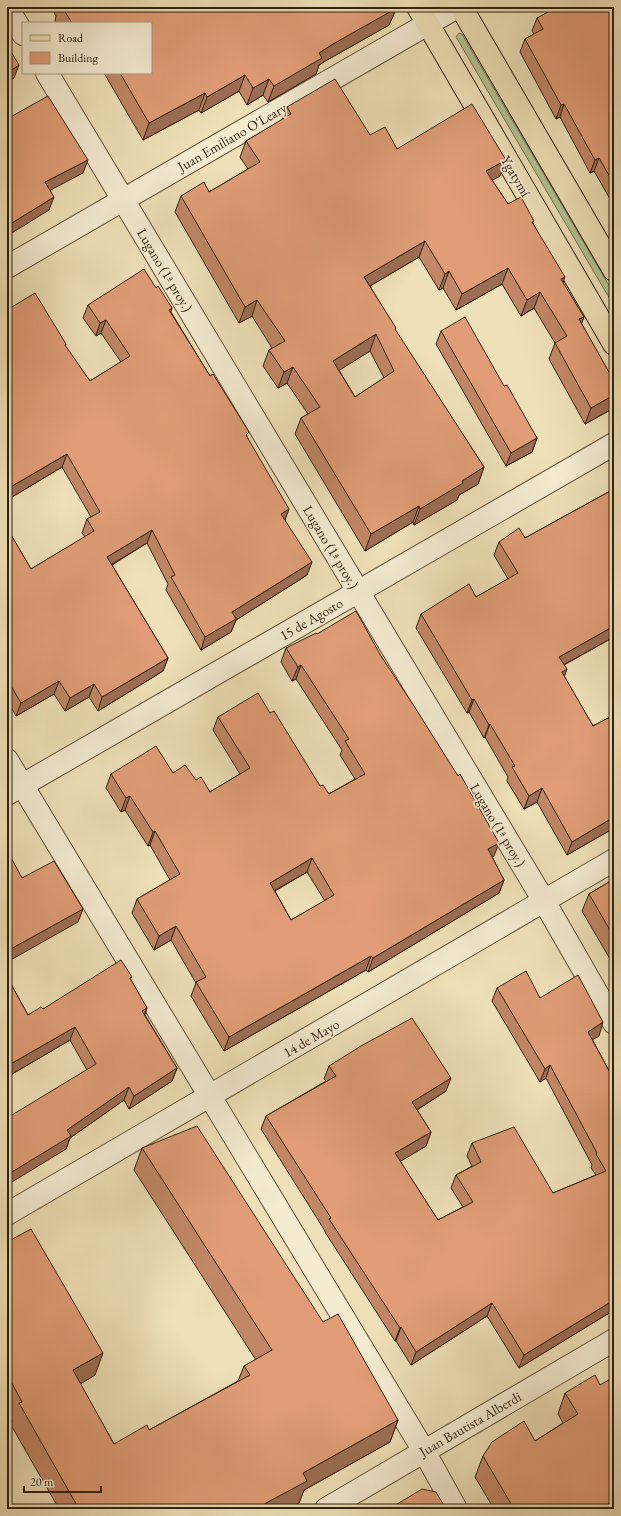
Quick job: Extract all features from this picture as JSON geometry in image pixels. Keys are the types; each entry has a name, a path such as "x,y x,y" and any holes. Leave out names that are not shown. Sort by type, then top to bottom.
{"main road":[{"path":"461,7 614,270"},
{"name":"Ygatymí","path":"423,15 614,344"}],"street":[{"path":"7,7 22,32"},
{"name":"Juan Emiliano O'Leary","path":"7,267 123,200 423,15 457,7"},
{"name":"Lugano (1ª proy.)","path":"48,74 544,901 614,1023"},
{"name":"15 de Agosto","path":"15,789 614,444"},
{"path":"7,760 15,789 210,1096 424,1451 456,1509"},
{"name":"14 de Mayo","path":"7,1214 614,860"},
{"name":"Juan Bautista Alberdi","path":"326,1509 614,1340"}],"green space":[{"path":"459,33 462,34 614,294 614,306 456,37"}],"building":[{"path":"62,7 396,7 395,9 319,53 322,58 274,86 269,79 253,88 245,75 207,97 205,93 149,123 121,74 152,74 152,22 71,22"},
{"path":"557,7 614,7 614,184 599,158 595,160 564,104 561,105 525,39 543,29 537,18"},
{"path":"7,45 19,65 7,73"},
{"path":"335,79 370,135 385,127 397,149 472,104 506,160 486,171 508,204 521,197 534,221 532,222 565,277 561,279 584,317 579,319 614,381 614,395 591,408 555,343 567,336 540,292 527,300 508,268 462,294 449,271 445,274 425,241 364,277 396,328 395,329 484,467 462,481 463,483 420,509 419,506 371,534 301,418 320,407 293,367 284,372 269,350 285,341 257,300 245,307 181,196 204,182 209,192 260,162 246,141 291,114 287,107","holes":["376,334 394,371 355,397 333,361"]},
{"path":"48,96 88,160 45,182 54,197 7,226 7,119"},
{"path":"144,269 156,288 158,286 172,308 169,310 210,376 213,374 249,432 246,435 289,509 281,514 312,562 232,612 236,619 205,637 171,577 175,575 152,530 107,557 168,658 102,697 94,684 70,698 59,681 21,703 7,679 7,528 31,569 94,531 87,519 100,512 67,454 7,489 7,310 35,293 66,344 65,345 90,381 130,356 106,320 100,323 88,305"},
{"path":"465,317 504,386 507,385 537,438 511,453 441,331"},
{"path":"614,489 614,626 559,657 567,669 562,672 593,726 614,715 614,817 572,842 542,788 529,796 512,767 515,766 474,699 472,700 421,614 469,584 476,597 518,573 499,542 519,528 525,538"},
{"path":"356,611 381,656 458,776 460,774 499,843 488,849 504,880 373,958 371,956 229,1037 196,982 206,977 176,926 159,936 137,899 180,874 155,831 153,832 130,796 126,798 111,774 156,746 173,773 185,765 196,780 201,777 210,792 250,768 218,717 258,693 270,713 274,711 320,786 323,785 329,794 365,774 345,741 349,739 301,665 298,667 286,648 316,633 317,634","holes":["312,858 334,895 291,920 270,883"]},
{"path":"7,850 22,878 54,861 83,909 7,951"},
{"path":"614,879 614,937 589,894"},
{"path":"121,960 132,977 130,978 147,1008 142,1011 177,1068 134,1096 129,1087 67,1130 71,1136 7,1175 7,1118 96,1064 75,1027 7,1066 7,977 28,1015 41,1007 43,1009"},
{"path":"526,971 540,998 578,975 603,1022 588,1032 614,1080 614,1300 524,1355 492,1303 416,1352 329,1219 331,1218 266,1116 336,1076 329,1066 361,1046 412,1018 451,1078 412,1102 431,1132 395,1153 438,1220 473,1202 456,1175 481,1162 472,1143 514,1127 553,1193 606,1171 550,1065 545,1069 497,988"},
{"path":"197,1126 323,1322 338,1314 398,1420 303,1473 307,1481 255,1509 79,1509 19,1403 22,1402 7,1374 7,1242 31,1229 103,1353 73,1370 114,1444 147,1425 149,1430 250,1375 244,1366 272,1350 142,1148"},
{"path":"595,1375 600,1385 614,1377 614,1509 514,1509 483,1456 492,1442 524,1421 535,1441 578,1414 565,1393"},
{"path":"422,1489 436,1492 446,1509 389,1509"}]}
